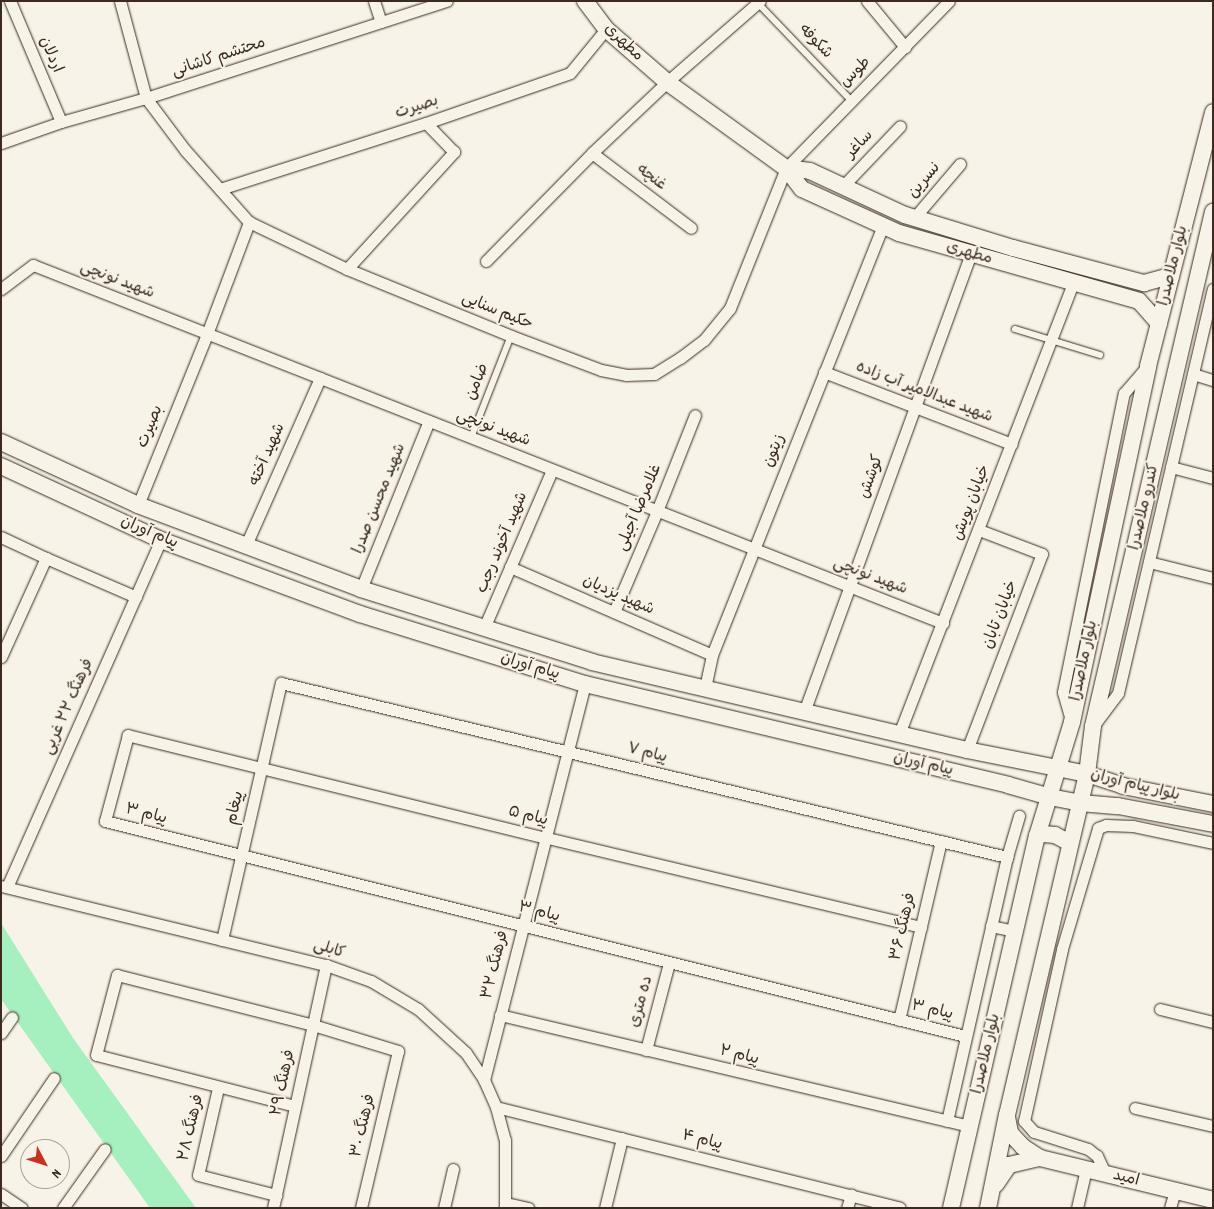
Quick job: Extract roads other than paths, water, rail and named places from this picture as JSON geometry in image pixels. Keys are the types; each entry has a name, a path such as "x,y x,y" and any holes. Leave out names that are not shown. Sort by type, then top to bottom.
{"main road":[{"name":"مطهری","path":"585,1 606,29 668,82 786,168 802,189 882,226 971,254 1139,301"},
{"name":"بلوار ملاصدرا","path":"951,1208 1037,836 1072,722 1148,366 1213,112"},
{"name":"مطهری","path":"786,168 810,171 889,209 914,218 1144,283 1172,276"},
{"name":"بلوار ملاصدرا","path":"989,1202 1007,1115 1081,803 1093,726 1213,212"},
{"path":"1144,283 1146,293 1139,301 1159,323"},
{"name":"پیام آوران","path":"1,442 138,504 361,589 592,662 1013,761 1058,768"},
{"name":"پیام آوران","path":"1,466 161,540 360,614 585,684 1081,803"},
{"path":"299,591 307,568"},
{"path":"1072,722 1078,732 1084,734 1093,726"},
{"path":"1008,785 1015,781 1019,774 1018,767 1013,761"},
{"name":"بلوار پیام آوران","path":"1058,768 1087,774 1124,786 1213,804"},
{"path":"1118,806 1114,797 1124,786"},
{"name":"بلوار پیام آوران","path":"1081,803 1118,806 1213,824"},
{"path":"1037,836 1043,834 1056,835 1070,843"},
{"name":"امید","path":"1007,1115 1010,1132 1023,1147 1040,1158 1213,1200"},
{"name":"امید","path":"989,1202 999,1178 1009,1165 1040,1158"}],"street":[{"name":"اردلان","path":"10,1 61,122"},
{"path":"120,1 146,98"},
{"path":"374,1 381,22"},
{"name":"محتشم کاشانی","path":"1,143 61,122 146,98 447,1"},
{"path":"867,1 904,47"},
{"name":"طوس","path":"786,168 949,1"},
{"path":"486,261 592,153 668,82 759,2"},
{"name":"بصیرت","path":"220,189 426,123 570,73 606,29"},
{"name":"حکیم سنایی","path":"146,98 185,150 249,222 347,269 512,336 601,370 626,376 654,374 680,358 704,340 730,308 786,168"},
{"path":"347,269 454,152 426,123"},
{"name":"ساغر","path":"842,187 900,126"},
{"name":"غنچه","path":"592,153 691,228"},
{"name":"نسرین","path":"914,218 960,164"},
{"name":"بصیرت","path":"138,504 207,334 249,222"},
{"name":"زیتون","path":"705,688 712,655 882,226"},
{"name":"کوشش","path":"804,712 971,254"},
{"name":"شهید نونچی","path":"1,289 32,265 943,623"},
{"name":"خیابان پویش","path":"899,734 1073,283"},
{"name":"کندرو ملاصدرا","path":"1093,726 1118,692 1212,293"},
{"name":"شهید عبدالامیر آب زاده","path":"824,372 1012,444"},
{"path":"1193,374 1213,380"},
{"name":"شهید آخته","path":"246,545 320,378"},
{"name":"غلامرضا آجیلی","path":"614,612 695,415"},
{"name":"شهید محسن صدرا","path":"361,589 429,421"},
{"path":"1171,466 1213,478"},
{"name":"شهید آخوند رجب","path":"484,628 552,470"},
{"name":"خیابان تابان","path":"966,750 1042,554 979,530"},
{"path":"1,538 136,597"},
{"name":"فرهنگ ۲۲ غربی","path":"4,887 161,540"},
{"path":"1,657 5,637 46,558"},
{"path":"1149,562 1213,578"},
{"name":"شهید یزدیان","path":"510,567 712,655"},
{"name":"پیام ۷","path":"281,683 1007,857"},
{"name":"پیغام","path":"222,940 281,683"},
{"name":"فرهنگ ۳۲","path":"484,1080 585,684"},
{"name":"پیام ۵","path":"106,821 128,735 546,838 921,927"},
{"path":"947,1121 1007,857 1019,816"},
{"name":"پیام ۳","path":"106,821 965,1036"},
{"path":"1105,1174 1097,1156 1088,1149 1034,1132 1024,1120 1062,949 1098,828 1106,825 1133,826 1213,844"},
{"name":"فرهنگ ۳۶","path":"899,1020 940,841"},
{"name":"کابلی","path":"4,887 326,965 371,981 418,1009 466,1053 484,1080 496,1107 506,1140 506,1205"},
{"path":"1054,912 1062,949"},
{"path":"991,926 1015,931"},
{"name":"ده متری","path":"646,1050 669,963"},
{"name":"فرهنگ ۲۹","path":"273,1208 326,965"},
{"path":"295,1106 218,1088 96,1055 117,975 313,1025"},
{"path":"1160,1009 1213,1022"},
{"name":"پیام ۲","path":"500,1015 970,1126"},
{"path":"1,1033 12,1017"},
{"name":"فرهنگ ۳۰","path":"313,1025 398,1051 361,1208"},
{"path":"1,1156 54,1078"},
{"name":"فرهنگ ۲۸","path":"218,1088 198,1176 276,1194"},
{"name":"پیام ۴","path":"496,1107 900,1208"},
{"path":"1135,1108 1213,1126"},
{"path":"604,1208 622,1138"},
{"path":"63,1208 105,1149"},
{"path":"444,1208 453,1169"},
{"path":"1077,1208 1086,1169"},
{"path":"1170,1208 1174,1191"},
{"path":"1,1194 22,1208"},
{"path":"847,1208 850,1196"},
{"path":"506,1205 528,1208"}],"lane":[{"name":"شکوفه","path":"759,2 852,101"},
{"path":"1015,330 1100,355"},
{"name":"ضامن","path":"471,438 512,336"}]}
